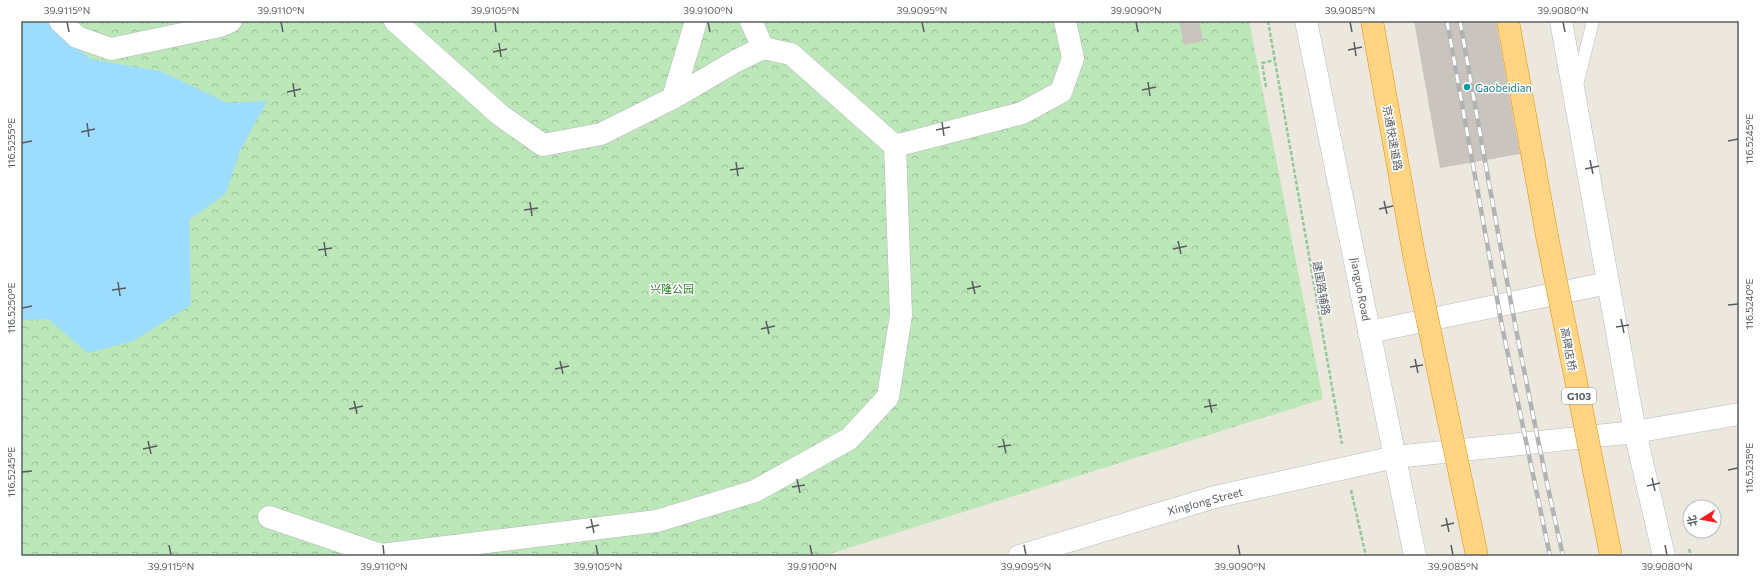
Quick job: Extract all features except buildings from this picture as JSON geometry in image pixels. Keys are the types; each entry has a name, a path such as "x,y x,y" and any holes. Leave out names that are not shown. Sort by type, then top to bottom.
{"highway":[{"name":"京通快速道路","path":"1372,21 1414,256 1477,556"},
{"name":"高碑店桥","path":"1508,21 1547,236 1611,556"}],"street":[{"path":"60,21 77,37 111,49 220,26 231,21"},
{"path":"269,517 381,555 657,521 755,491 849,439 888,397 901,315 895,146 791,54 763,48 736,61 673,98 601,134 543,145 500,115 395,21"},
{"path":"673,98 696,21"},
{"path":"751,21 763,48"},
{"path":"895,146 1022,113 1061,92 1073,58 1065,21"},
{"name":"Jianguo Road","path":"1306,21 1415,556"},
{"path":"1561,21 1635,432 1664,556"},
{"path":"1369,332 1608,283"},
{"name":"Xinglong Street","path":"1019,556 1215,497 1394,457 1635,432 1739,414"}],"lane":[{"path":"1574,98 1593,21"}],"path":[{"name":"建国路辅路","path":"1268,21 1346,468 1366,556"},
{"path":"1266,87 1262,63 1274,60"}],"green space":[{"name":"兴隆公园","path":"21,21 1249,21 1323,399 823,556 21,556"}],"water":[{"path":"21,21 46,21 90,59 160,71 228,103 267,101 240,151 226,193 189,220 191,305 133,341 88,353 48,319 21,320"}],"railway":[{"path":"1447,21 1502,326 1550,556"},
{"path":"1460,21 1521,356 1563,556"}],"place":[{"name":"Gaobeidian","path":"1467,87"}]}
